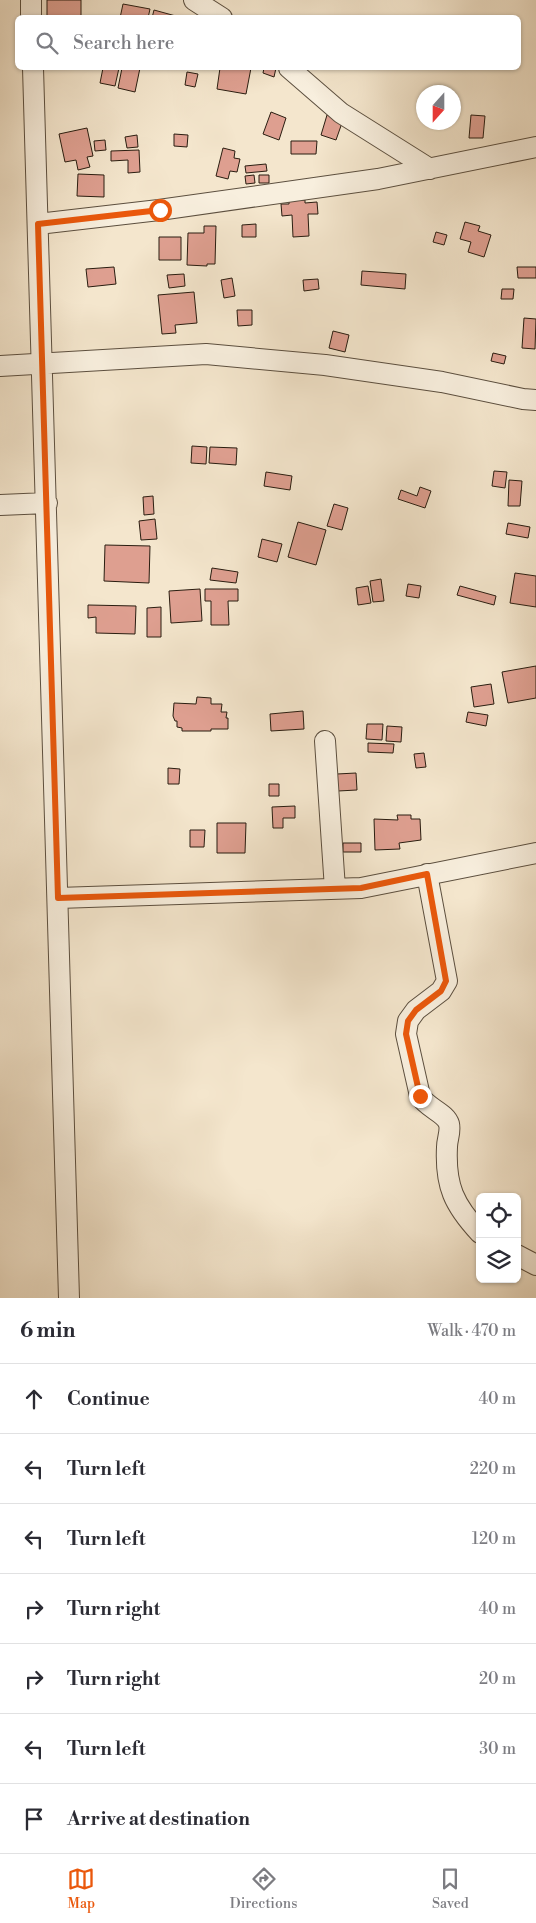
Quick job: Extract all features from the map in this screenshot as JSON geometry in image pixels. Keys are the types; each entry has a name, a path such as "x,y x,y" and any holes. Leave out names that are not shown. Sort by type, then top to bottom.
{"street":[{"path":"31,0 31,15"},
{"path":"194,0 217,15"},
{"path":"33,70 69,1298"},
{"path":"291,70 341,113 430,169"},
{"path":"38,224 160,210 369,181 536,147"},
{"path":"0,366 206,354 325,366 442,382 536,400"},
{"path":"0,505 47,503"},
{"path":"325,741 335,889"},
{"path":"58,898 361,888 536,852"},
{"path":"427,874 446,981 441,991 416,1010 408,1021 406,1034 420,1096 424,1104 446,1118 449,1124 446,1146 447,1172 451,1192 463,1214 476,1229"},
{"path":"521,1257 536,1265"}],"building":[{"path":"47,0 81,0 81,15 47,15"},
{"path":"123,4 150,9 149,15 121,15"},
{"path":"154,10 172,15 153,15"},
{"path":"103,70 119,70 115,86 100,83"},
{"path":"122,70 140,70 135,92 118,88"},
{"path":"220,70 251,70 246,94 217,89"},
{"path":"264,70 276,70 274,77 263,73"},
{"path":"187,72 198,74 195,87 185,85"},
{"path":"271,112 286,118 279,140 263,134"},
{"path":"327,115 343,120 336,140 321,135"},
{"path":"471,115 485,116 483,138 469,138"},
{"path":"87,128 93,156 87,157 90,167 78,170 76,160 65,162 59,134"},
{"path":"174,134 188,135 187,147 174,146"},
{"path":"137,135 138,147 127,148 125,137"},
{"path":"105,140 106,150 95,151 94,141"},
{"path":"291,141 317,141 316,154 291,154"},
{"path":"223,148 235,151 234,158 240,159 237,172 230,171 228,179 216,176"},
{"path":"139,150 140,172 128,173 128,160 111,161 111,151"},
{"path":"266,164 267,171 246,173 245,166"},
{"path":"78,174 104,175 104,197 77,196"},
{"path":"254,175 255,183 246,184 245,176"},
{"path":"259,175 269,175 269,183 259,183"},
{"path":"305,200 305,203 317,202 318,214 308,214 309,236 293,237 292,215 282,216 281,204 289,204 289,201"},
{"path":"465,222 480,226 478,231 491,235 484,257 468,252 471,242 460,239"},
{"path":"256,224 256,237 242,237 242,225"},
{"path":"204,226 216,226 215,264 207,264 207,266 187,265 188,233 204,233"},
{"path":"436,232 447,235 444,245 433,242"},
{"path":"159,237 181,237 181,260 159,260"},
{"path":"114,267 116,284 88,287 86,269"},
{"path":"517,267 536,267 536,278 518,278"},
{"path":"362,271 406,274 405,289 361,285"},
{"path":"184,274 185,286 169,288 167,275"},
{"path":"232,278 235,296 224,298 221,280"},
{"path":"318,279 319,289 304,291 303,280"},
{"path":"502,289 514,289 513,299 501,299"},
{"path":"194,292 197,323 175,325 176,333 162,334 158,295"},
{"path":"237,310 252,310 252,325 238,326"},
{"path":"524,318 536,319 535,349 522,348"},
{"path":"333,331 349,335 345,352 329,348"},
{"path":"493,353 506,356 504,364 491,361"},
{"path":"192,446 207,447 206,464 191,463"},
{"path":"210,447 237,448 236,465 209,463"},
{"path":"494,471 507,472 505,488 492,486"},
{"path":"266,472 292,476 290,490 264,486"},
{"path":"509,480 522,481 520,506 508,506"},
{"path":"420,487 431,491 425,508 398,499 401,490 417,496"},
{"path":"153,496 154,514 144,515 143,497"},
{"path":"334,504 348,508 342,530 327,526"},
{"path":"155,519 157,539 141,540 139,521"},
{"path":"298,522 326,530 316,565 288,557"},
{"path":"508,523 530,527 528,538 506,534"},
{"path":"262,539 282,544 277,562 258,557"},
{"path":"105,545 150,546 149,583 104,581"},
{"path":"212,568 238,572 236,583 210,580"},
{"path":"515,573 536,576 536,607 510,603"},
{"path":"381,579 384,601 373,602 370,581"},
{"path":"408,584 421,586 419,598 406,596"},
{"path":"368,586 371,603 358,605 356,588"},
{"path":"460,586 496,596 494,605 457,595"},
{"path":"200,589 202,621 171,623 169,591"},
{"path":"205,589 238,589 238,601 228,601 229,625 211,625 211,601 205,601"},
{"path":"88,605 136,606 135,634 96,633 96,617 88,618"},
{"path":"161,607 161,637 147,637 147,608"},
{"path":"536,666 536,698 508,703 502,672"},
{"path":"491,684 494,704 474,707 471,687"},
{"path":"197,697 211,698 211,704 222,704 221,712 227,712 228,729 182,731 182,728 177,727 177,721 175,721 173,716 174,703 196,704"},
{"path":"303,711 304,729 271,731 270,714"},
{"path":"468,712 488,715 486,726 466,722"},
{"path":"367,724 383,724 382,740 366,739"},
{"path":"387,726 402,727 401,742 386,741"},
{"path":"368,743 394,744 393,753 368,752"},
{"path":"424,753 426,767 416,768 414,754"},
{"path":"168,768 180,769 179,784 168,784"},
{"path":"356,773 357,790 338,791 337,774"},
{"path":"269,784 279,784 279,796 269,796"},
{"path":"295,806 295,818 283,818 283,828 273,828 272,807"},
{"path":"397,815 411,815 411,819 420,819 421,840 399,843 400,849 375,850 374,819 398,820"},
{"path":"217,823 246,823 245,853 217,853"},
{"path":"190,830 205,830 204,847 190,847"},
{"path":"343,843 361,843 361,852 343,852"}],"route":[{"path":"160,210 38,224 58,898 361,888 427,874 446,981 441,991 416,1010 408,1021 406,1034 420,1096"}]}
